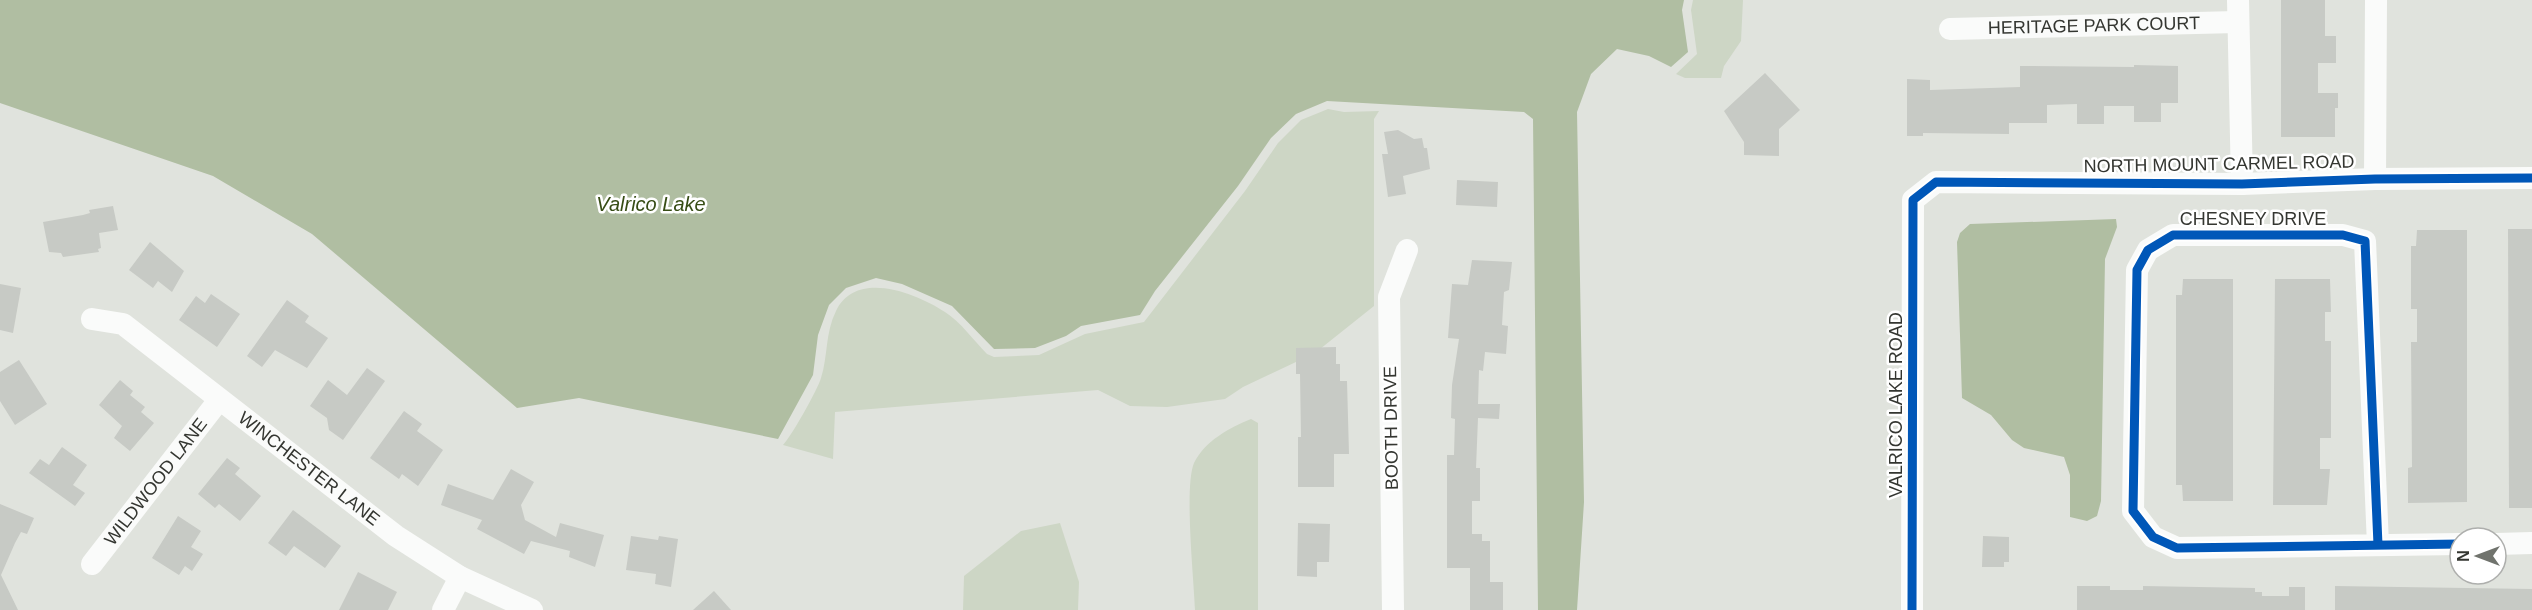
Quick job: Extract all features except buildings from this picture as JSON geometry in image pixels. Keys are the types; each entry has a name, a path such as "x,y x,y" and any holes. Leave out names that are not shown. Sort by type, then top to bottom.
{"street":[{"path":"2375,179 2376,0"},
{"path":"2238,11 2242,183"},
{"name":"HERITAGE PARK COURT","path":"1950,29 2238,11"},
{"name":"NORTH MOUNT CARMEL ROAD","path":"1913,200 1936,182 2242,183 2532,178"},
{"name":"VALRICO LAKE ROAD","path":"1912,610 1913,200"},
{"name":"CHESNEY DRIVE","path":"2378,545 2365,241 2343,235 2173,235 2148,250 2137,270 2133,511 2152,537 2177,548 2448,544"},
{"name":"BOOTH DRIVE","path":"1393,610 1389,297 1407,250"},
{"name":"WINCHESTER LANE","path":"92,319 123,324 396,536 460,577 532,610"},
{"name":"WILDWOOD LANE","path":"92,564 219,400"},
{"path":"2508,544 2532,543"},
{"path":"443,610 460,577"}],"shaded area":[{"path":"1693,0 1743,0 1741,41 1724,66 1721,78 1685,78 1676,74 1697,54 1691,10"},
{"path":"1328,109 1344,112 1379,111 1374,119 1374,306 1315,353 1243,387 1225,399 1167,407 1130,406 1098,390 835,412 833,459 783,445 819,384 832,319 845,298 857,291 872,288 903,292 919,298 951,316 987,354 994,357 1039,355 1085,334 1144,322 1245,191 1278,143 1301,120"},
{"path":"1251,419 1258,423 1258,610 1195,610 1190,534 1190,492 1194,463 1204,448 1218,436"},
{"path":"1060,523 1079,582 1078,610 963,610 964,576 1021,531"}],"water":[{"name":"Valrico Lake","path":"0,0 1684,0 1682,10 1688,52 1671,67 1649,56 1617,49 1591,74 1577,112 1584,502 1577,610 1538,610 1533,119 1524,112 1327,101 1296,114 1271,138 1238,186 1155,291 1140,315 1081,326 1066,336 1035,348 994,349 952,306 902,284 876,278 846,288 829,305 818,335 813,375 778,439 579,398 517,408 312,234 213,176 0,103"},
{"path":"2116,219 2117,227 2105,259 2101,501 2097,516 2087,521 2070,517 2070,475 2064,457 2024,448 2012,440 1991,415 1962,398 1957,242 1960,233 1970,224"}],"cycle path":[{"path":"1912,610 1913,200 1936,182 2242,184 2375,179 2532,178"},
{"path":"2378,545 2365,241 2343,235 2173,235 2148,250 2137,270 2133,511 2153,537 2177,548 2448,544"}]}
